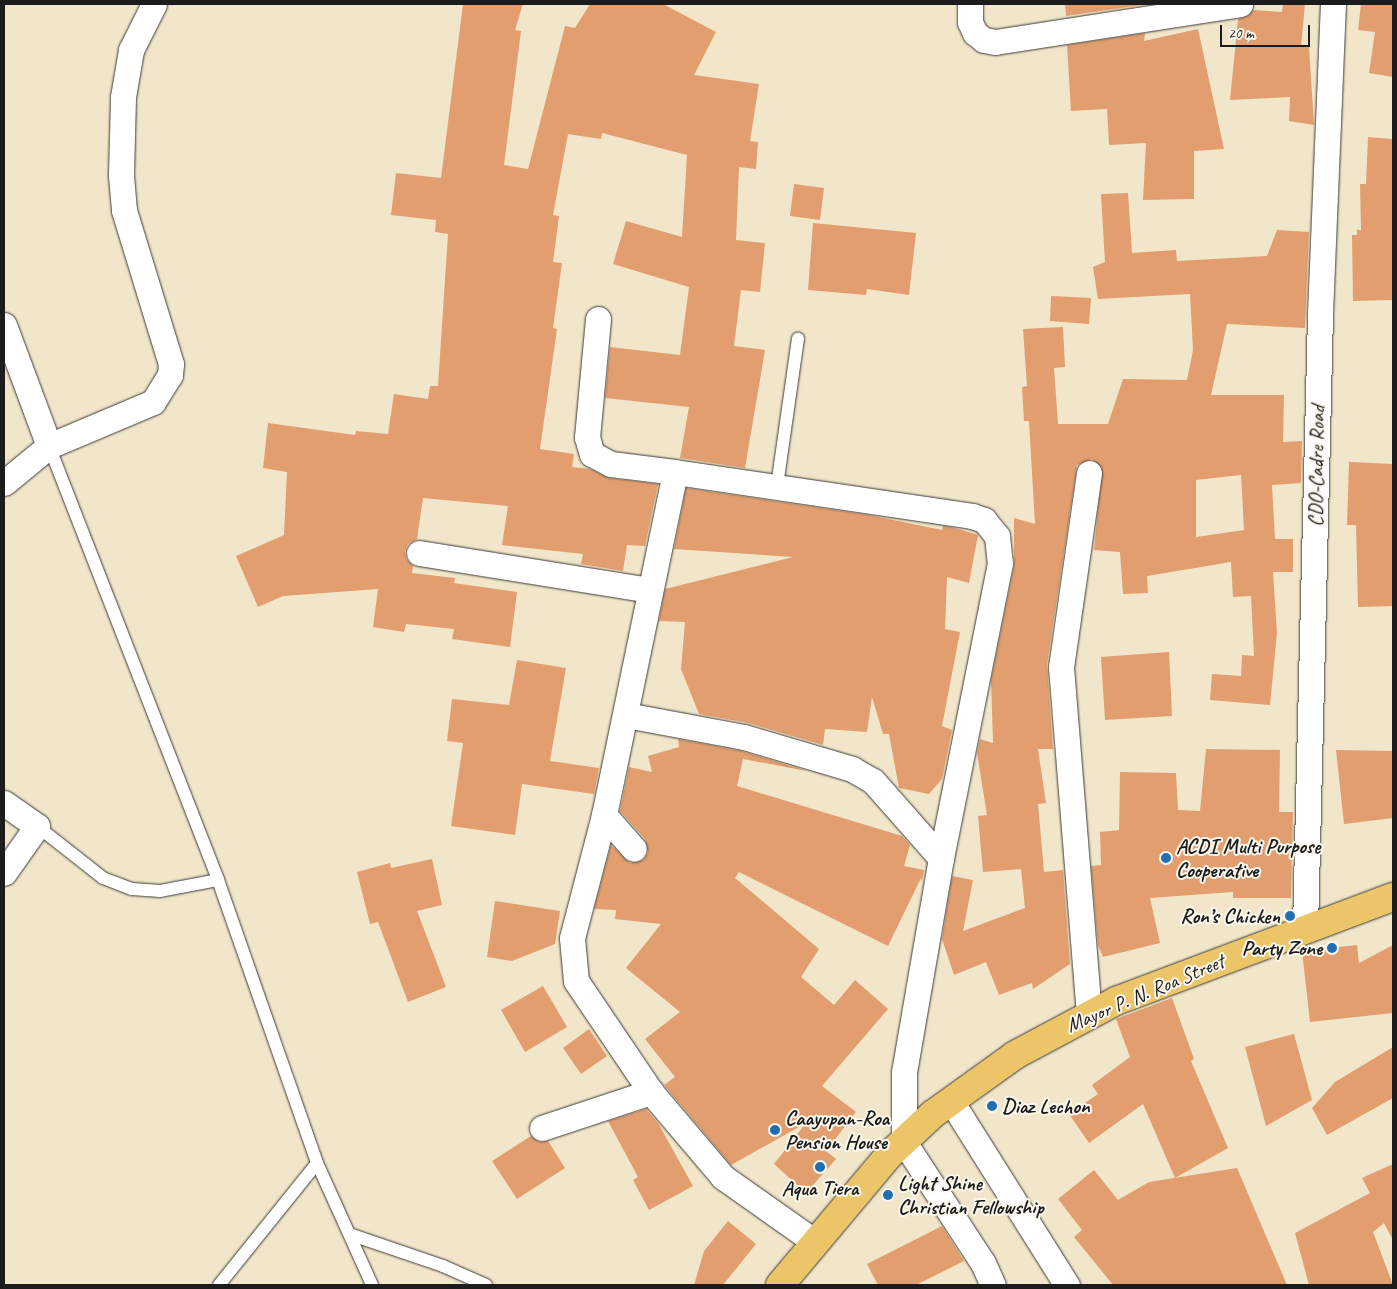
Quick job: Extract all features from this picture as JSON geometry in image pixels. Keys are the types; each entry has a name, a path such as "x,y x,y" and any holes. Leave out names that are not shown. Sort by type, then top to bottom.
{"main road":[{"name":"Mayor P. N. Roa Street","path":"780,1285 815,1242 904,1142 951,1101 1015,1055 1116,1001 1305,928 1393,897"}],"street":[{"path":"4,483 49,446 153,402 170,375 171,364 124,210 121,174 123,97 131,50 154,4"},
{"path":"970,4 970,22 975,33 984,40 995,42 1240,4"},
{"name":"CDO-Cadre Road","path":"1305,928 1320,313 1333,4"},
{"path":"598,319 587,437 592,454 611,464 777,486 972,516 984,520 997,536 1000,563 941,858 904,1072 904,1142 983,1263 993,1285"},
{"path":"4,325 49,446"},
{"path":"674,472 626,715 604,815 572,938 576,981 651,1092 723,1177 815,1242"},
{"path":"1089,473 1061,667 1089,1015"},
{"path":"419,553 650,590"},
{"path":"626,715 744,737 852,769 873,781 941,858"},
{"path":"4,803 37,826 4,873"},
{"path":"604,815 634,849"},
{"path":"542,1128 651,1092"},
{"path":"951,1101 1067,1285"}],"lane":[{"path":"777,486 798,338"},
{"path":"49,446 218,880 317,1163 352,1235 372,1285"},
{"path":"37,826 103,878 132,889 160,891 218,880"},
{"path":"219,1285 317,1163"},
{"path":"352,1235 443,1266 486,1285"}],"building":[{"path":"463,4 523,4 515,30 521,31 504,165 528,169 565,26 575,28 590,4 663,4 716,32 694,75 759,84 750,141 758,142 756,169 739,167 736,240 765,243 760,292 741,290 734,346 765,350 745,468 680,458 689,407 605,398 610,347 680,355 689,287 613,264 626,221 682,237 687,155 602,133 601,139 568,134 553,215 559,216 553,262 562,263 553,328 557,329 540,449 574,454 572,467 590,469 609,478 658,484 645,546 627,545 623,571 581,564 583,554 502,545 508,506 423,498 417,539 408,544 405,551 406,559 413,566 412,573 455,578 454,583 517,592 510,647 452,639 454,629 406,624 404,632 373,627 378,589 283,596 258,607 236,556 284,535 287,472 263,468 268,423 355,435 356,431 388,434 394,394 428,399 430,386 438,386 448,234 435,232 436,220 391,215 396,173 441,178"},
{"path":"1065,4 1148,4 1066,16"},
{"path":"1283,4 1305,4 1301,47 1309,47 1314,125 1289,121 1290,97 1230,100 1238,19 1249,15 1253,10 1282,12"},
{"path":"1361,4 1393,4 1393,77 1369,73 1375,32 1358,30"},
{"path":"1198,29 1224,149 1194,151 1194,199 1143,200 1146,143 1109,145 1107,109 1071,111 1067,45 1145,33 1144,41"},
{"path":"1368,137 1393,139 1393,300 1353,301 1352,235 1357,235 1357,230 1361,230 1360,184 1366,184"},
{"path":"794,184 824,188 820,220 790,216"},
{"path":"1128,193 1132,253 1176,250 1177,261 1267,256 1277,230 1309,232 1305,328 1227,324 1211,395 1284,395 1283,442 1302,441 1301,483 1272,485 1275,539 1293,539 1293,572 1273,572 1277,633 1270,705 1210,700 1212,674 1241,676 1242,655 1254,656 1251,596 1233,597 1231,562 1147,576 1148,593 1123,594 1120,552 1094,550 1102,468 1092,459 1077,465 1047,665 1053,749 1038,749 1046,803 1038,804 1044,872 1063,870 1070,964 1033,989 1032,983 999,995 986,962 954,975 942,939 952,876 973,880 963,931 1025,908 1021,869 983,872 978,816 987,815 977,753 980,739 993,743 991,680 1014,566 1014,518 1035,524 1029,421 1024,421 1022,387 1027,386 1023,329 1063,327 1065,367 1054,368 1058,424 1108,424 1123,379 1187,380 1193,350 1190,294 1098,299 1093,267 1105,262 1101,194","holes":["1241,475 1244,530 1196,537 1196,480"]},
{"path":"813,223 916,233 909,295 867,289 866,295 808,290"},
{"path":"1051,296 1091,298 1089,324 1050,321"},
{"path":"1349,462 1393,464 1393,606 1358,607 1356,525 1347,525"},
{"path":"686,488 869,515 942,530 943,526 951,527 978,535 969,583 947,577 945,629 960,632 942,726 952,730 942,779 929,794 899,788 889,734 883,734 872,697 867,732 825,729 823,745 748,723 699,714 681,669 685,622 659,621 665,589 793,557 674,549"},
{"path":"1169,652 1172,716 1105,720 1101,657"},
{"path":"517,660 566,668 550,761 599,768 594,794 522,784 515,835 451,826 463,743 447,741 452,699 509,705"},
{"path":"678,739 741,751 807,771 743,759 737,786 902,836 910,845 904,866 924,870 922,882 921,878 888,946 739,872 735,878 819,949 801,977 834,1005 855,980 888,1009 822,1086 856,1112 826,1151 836,1159 806,1193 774,1164 806,1123 731,1165 664,1085 675,1077 645,1039 680,1012 626,968 661,924 615,919 616,910 594,909 611,845 630,863 643,860 648,853 645,839 620,811 629,767 652,772 648,756 679,747"},
{"path":"1206,749 1280,750 1279,812 1293,812 1291,898 1233,898 1233,892 1150,898 1160,943 1103,957 1098,945 1091,866 1101,865 1100,832 1119,830 1120,772 1176,773 1178,810 1200,811"},
{"path":"1336,750 1393,751 1393,818 1344,824"},
{"path":"432,859 442,905 417,911 446,987 408,1002 378,922 370,924 357,872 390,863 391,868"},
{"path":"495,901 560,911 555,944 512,961 487,957"},
{"path":"1357,945 1359,963 1393,945 1393,1013 1310,1022 1302,951"},
{"path":"543,986 567,1027 525,1052 501,1010"},
{"path":"1172,998 1194,1059 1191,1061 1228,1148 1175,1178 1143,1104 1089,1143 1069,1114 1098,1094 1092,1085 1130,1057 1116,1019"},
{"path":"589,1029 607,1056 581,1074 563,1048"},
{"path":"1294,1034 1312,1100 1266,1126 1245,1047"},
{"path":"1393,1047 1393,1098 1327,1135 1312,1108 1335,1082"},
{"path":"646,1109 658,1123 693,1186 649,1210 633,1180 638,1177 608,1121"},
{"path":"531,1136 539,1142 548,1141 565,1168 517,1199 492,1161"},
{"path":"1393,1164 1393,1240 1384,1223 1373,1232 1393,1285 1309,1285 1295,1233 1370,1193 1362,1178"},
{"path":"1237,1168 1287,1285 1113,1285 1074,1237 1082,1230 1058,1199 1094,1170 1118,1200 1149,1182"},
{"path":"728,1221 756,1244 723,1285 694,1285 704,1251"},
{"path":"942,1226 964,1261 916,1285 878,1285 867,1264"}],"place":[{"name":"ACDI Multi Purpose Cooperative","path":"1166,858"},
{"name":"Ron’s Chicken","path":"1290,916"},
{"name":"Party Zone","path":"1332,948"},
{"name":"Diaz Lechon","path":"992,1106"},
{"name":"Caayupan-Roa Pension House","path":"775,1130"},
{"name":"Aqua Tiera","path":"820,1167"},
{"name":"Light Shine Christian Fellowship","path":"888,1195"}]}
